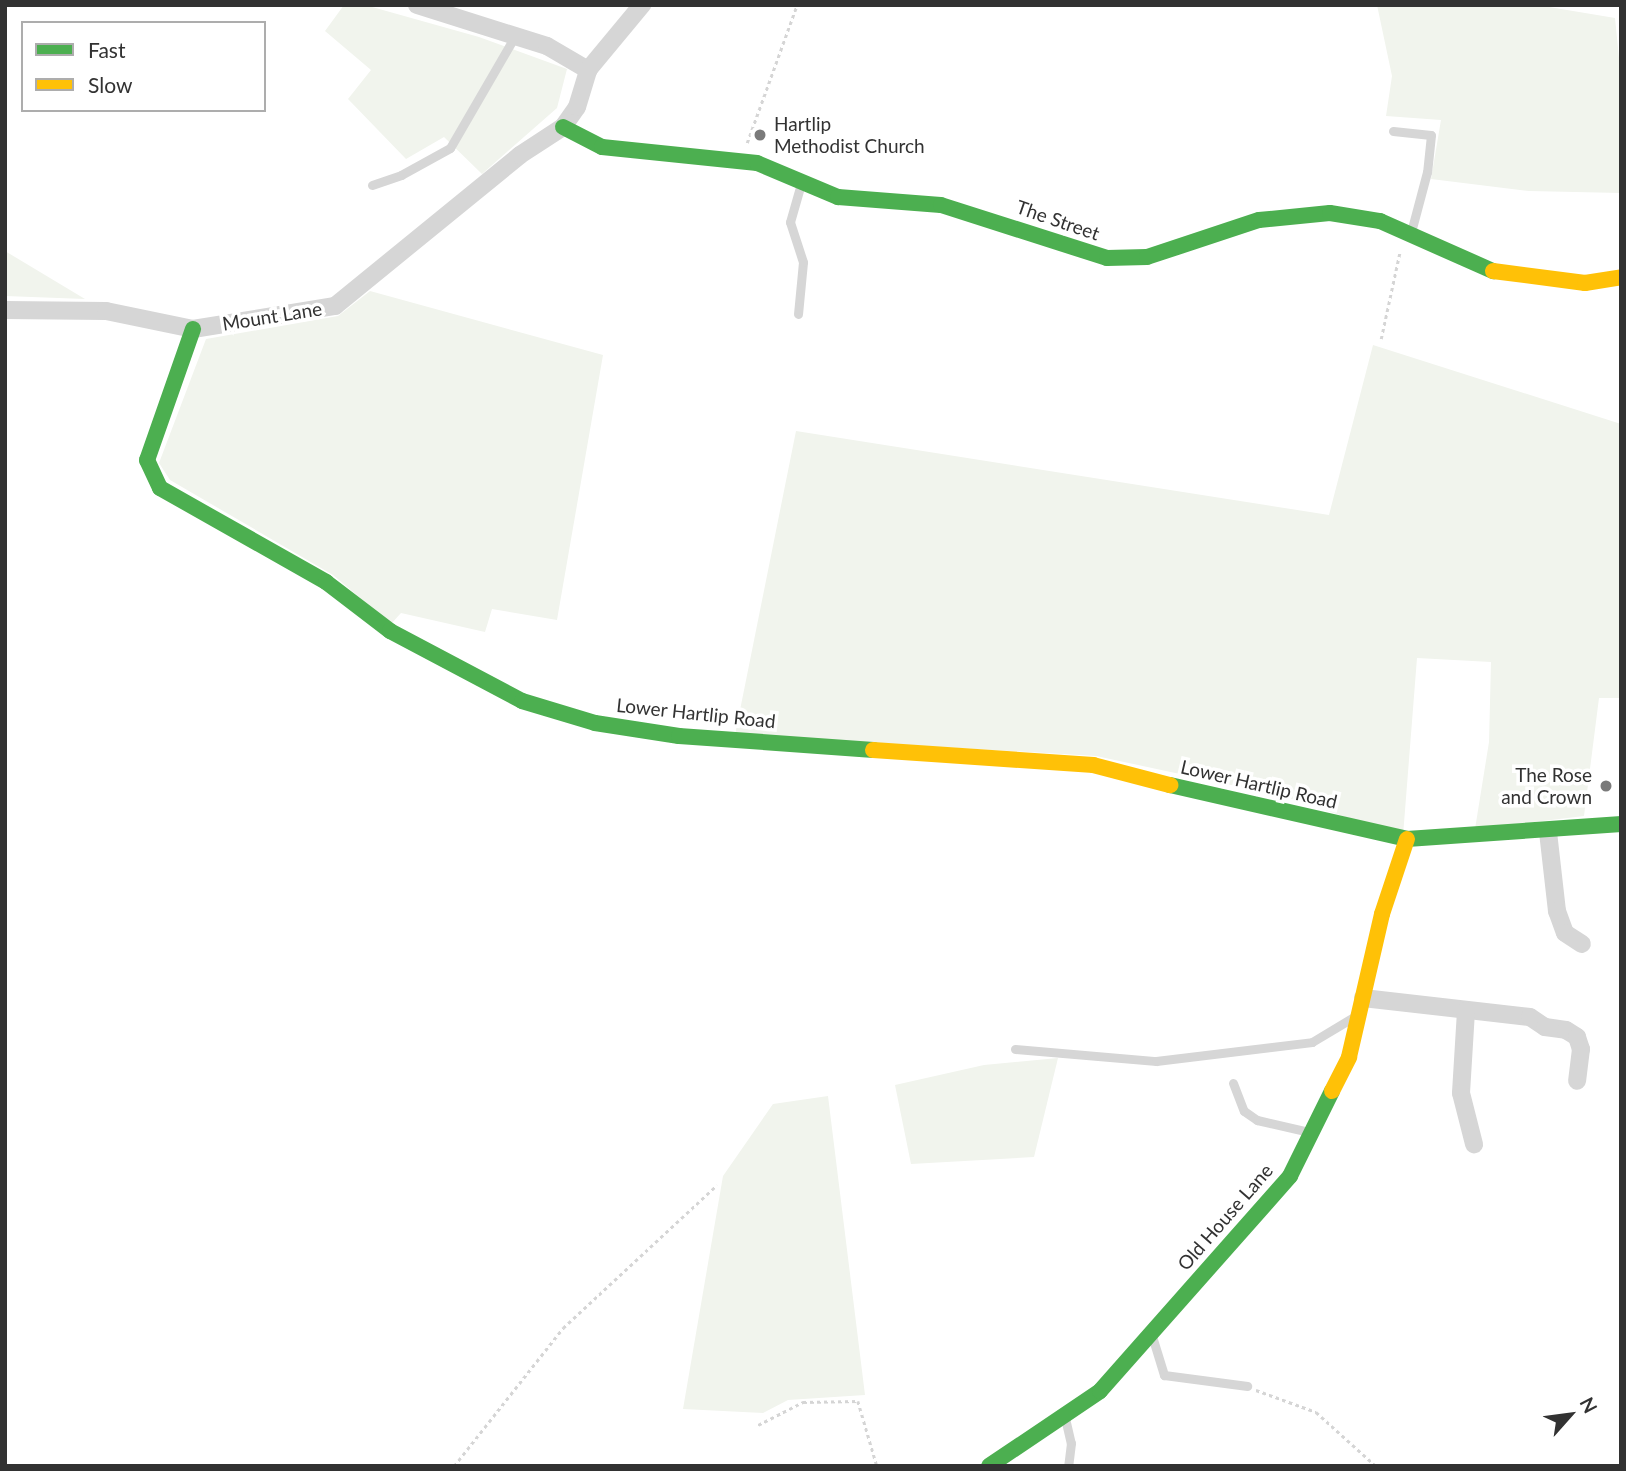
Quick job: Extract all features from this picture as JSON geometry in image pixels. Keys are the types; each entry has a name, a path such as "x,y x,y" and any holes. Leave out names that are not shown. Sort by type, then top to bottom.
{"street":[{"path":"417,5 547,46 587,70"},
{"path":"562,127 576,107 587,70 642,5"},
{"name":"The Street","path":"562,127 602,147 741,160 838,197 942,205 1108,258 1147,257 1240,224 1296,214 1356,216 1409,232 1496,272 1585,283 1621,277"},
{"name":"Mount Lane","path":"5,310 106,311 192,329 335,306 520,155 562,127"},
{"name":"Lower Hartlip Road","path":"192,329 147,460 160,488 326,582 390,631 522,701 595,723 679,736 1093,765 1258,808 1407,839 1548,832 1621,824"},
{"path":"1548,832 1557,911 1565,933 1582,944"},
{"name":"Old House Lane","path":"989,1466 1065,1418 1100,1391 1278,1193 1314,1133 1349,1058 1382,914 1407,839"},
{"path":"1362,1006 1530,1017 1545,1027 1566,1030 1577,1037 1581,1049 1577,1081"},
{"path":"1466,1011 1461,1093 1474,1144"}],"lane":[{"path":"372,185 412,170 450,148 515,36"},
{"path":"1393,131 1431,135 1427,172 1409,232"},
{"path":"798,314 803,262 790,222 801,183"},
{"path":"1015,1049 1156,1061 1312,1042 1362,1006"},
{"path":"1233,1083 1244,1111 1256,1120 1314,1133"},
{"path":"1152,1334 1164,1375 1247,1386"},
{"path":"1065,1418 1071,1443 1068,1466"}],"path":[{"path":"741,160 797,5"},
{"path":"1381,339 1409,232"},
{"path":"453,1466 563,1328 717,1185"},
{"path":"1247,1386 1316,1412 1376,1466"},
{"path":"758,1425 803,1402 858,1401 877,1466"}],"shaded area":[{"path":"344,5 365,5 479,37 567,69 557,108 482,174 444,137 406,159 348,99 371,70 325,31"},
{"path":"1377,5 1537,5 1615,18 1621,78 1621,193 1529,191 1431,179 1441,120 1386,116 1392,76"},
{"path":"5,251 85,299 5,296"},
{"path":"370,291 603,355 557,620 492,609 485,632 401,613 391,624 333,575 170,480 159,463 206,339 338,316"},
{"path":"1373,345 1621,424 1621,698 1599,698 1584,816 1475,829 1489,742 1491,662 1417,658 1403,836 1283,796 1096,756 735,735 796,431 1329,515"},
{"path":"1058,1058 1034,1157 911,1164 895,1085 984,1065"},
{"path":"828,1096 865,1395 788,1400 763,1413 683,1409 723,1176 773,1104"}],"traffic: fast":[{"path":"563,127 602,147 757,163 838,197 941,205 1107,258 1147,257 1259,220 1330,213 1380,221 1493,271"},
{"path":"193,329 147,460 160,488 326,582 390,631 522,701 595,723 679,736 873,750"},
{"path":"1170,785 1407,839 1621,824"},
{"path":"989,1466 1100,1391 1290,1176 1332,1091"}],"traffic: slow":[{"path":"1493,271 1585,283 1621,277"},
{"path":"873,750 1093,765 1170,785"},
{"path":"1332,1091 1349,1057 1382,914 1407,839"}],"place":[{"name":"Hartlip Methodist Church","path":"760,135"},
{"name":"The Rose and Crown","path":"1606,786"}]}
